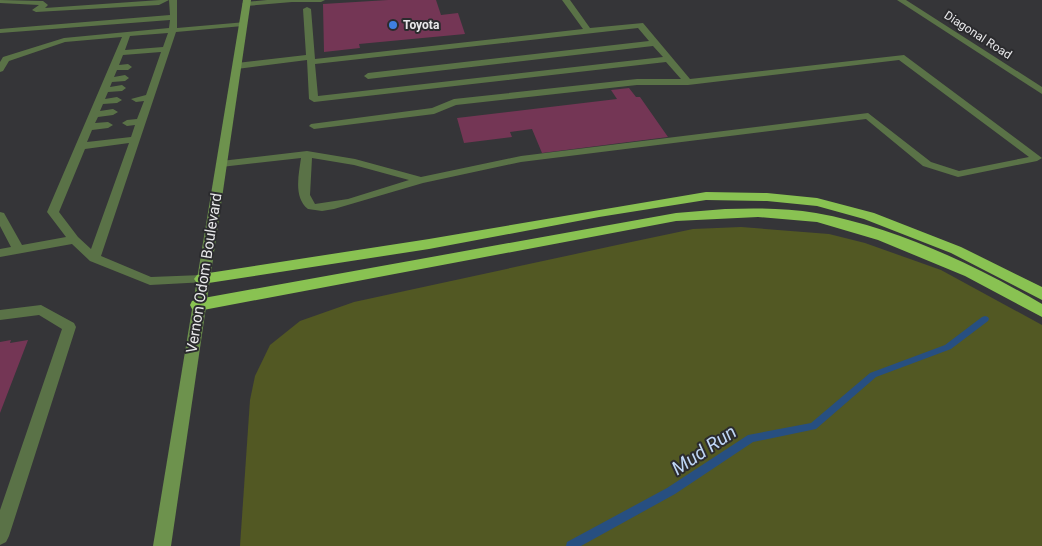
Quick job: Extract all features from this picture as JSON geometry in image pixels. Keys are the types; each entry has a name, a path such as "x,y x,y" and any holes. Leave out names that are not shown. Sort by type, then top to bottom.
{"highway":[{"path":"202,279 429,244 599,213 706,196 767,197 817,202 869,216 956,250 1042,294"},
{"path":"198,305 676,217 718,212 807,216 861,228 955,264 999,285 1042,311"}],"main road":[{"name":"Vernon Odom Boulevard","path":"162,546 246,2"}],"street":[{"path":"0,1 43,4 36,10 48,10 158,3 166,0"},
{"path":"94,258 155,80 155,65 166,49 172,32 173,0"},
{"path":"246,2 321,0"},
{"path":"566,0 588,31"},
{"name":"Diagonal Road","path":"901,0 1042,91"},
{"path":"307,9 314,100 668,59"},
{"path":"0,31 174,16"},
{"path":"0,68 6,59 64,40 172,32 243,24"},
{"path":"365,67 588,31 640,26 688,82"},
{"path":"127,35 53,212 74,240 94,258 150,281 202,279"},
{"path":"237,66 311,60 365,67 654,43"},
{"path":"120,53 166,49"},
{"path":"307,154 304,198 308,204 315,207 361,198 421,180 521,159 868,116 927,164 958,174 1037,158 901,57 688,82 637,82 454,102 434,111 314,126"},
{"path":"113,68 128,67"},
{"path":"365,67 372,93"},
{"path":"145,76 155,80"},
{"path":"109,80 125,78"},
{"path":"141,87 155,80"},
{"path":"104,90 122,88"},
{"path":"136,98 149,97"},
{"path":"99,102 117,100"},
{"path":"132,110 145,109"},
{"path":"95,114 113,112"},
{"path":"127,123 141,122"},
{"path":"89,127 108,125"},
{"path":"82,146 135,139"},
{"path":"221,164 307,154 355,162 421,180"},
{"path":"0,216 19,250"},
{"path":"0,253 74,240"},
{"path":"0,315 41,310 69,327 0,536"}],"green space":[{"path":"741,227 829,234 865,243 941,270 1042,325 1042,546 240,546 250,400 255,376 270,345 300,321 354,302 617,245 693,229"}],"building":[{"name":"Toyota","path":"388,0 436,0 441,15 458,13 465,34 359,44 360,48 324,52 323,4"},
{"path":"629,88 636,97 640,97 668,137 542,153 532,129 510,132 512,137 464,143 457,118 617,99 611,90"},
{"path":"11,340 10,343 28,340 0,413 0,342"}],"waterway":[{"name":"Mud Run","path":"571,546 671,491 751,438 813,426 873,375 948,347 985,319"}],"place":[{"name":"Toyota","path":"393,25"}]}
